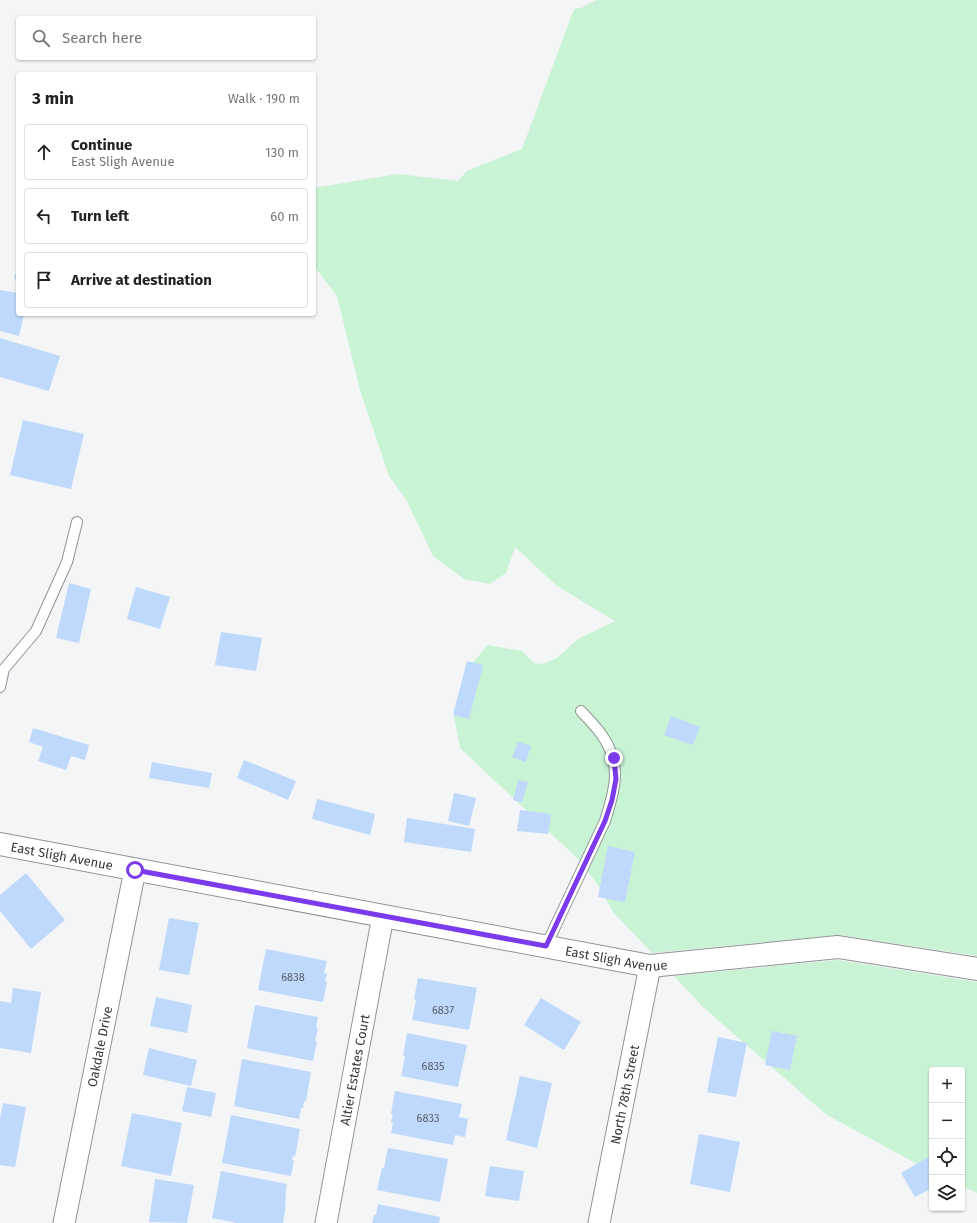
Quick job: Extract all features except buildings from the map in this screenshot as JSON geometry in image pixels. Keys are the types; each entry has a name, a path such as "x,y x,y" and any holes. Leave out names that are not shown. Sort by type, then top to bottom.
{"street":[{"name":"East Sligh Avenue","path":"0,844 650,966 838,947 977,969"},
{"name":"Oakdale Drive","path":"64,1223 135,870"},
{"name":"Altier Estates Court","path":"326,1223 383,916"},
{"name":"North 78th Street","path":"599,1223 650,966"}],"lane":[{"path":"0,688 4,669 36,631 67,562 77,522"},
{"path":"546,946 605,821 612,800 616,779 614,758 605,738 581,711"}],"green space":[{"path":"596,0 977,0 977,956 840,935 652,953 613,912 598,885 578,859 460,748 453,711 461,694 465,672 488,645 522,651 534,663 543,664 557,658 578,639 615,621 557,586 515,547 506,573 490,584 464,579 433,556 407,501 389,476 360,390 337,296 316,269 316,188 398,174 458,181 467,171 522,149 574,9 581,8"},
{"path":"837,960 977,982 977,1193 965,1187 965,1067 929,1067 929,1170 827,1115 703,1007 674,976"}],"route":[{"path":"135,870 546,946 605,821 612,800 616,779 614,758"}]}
